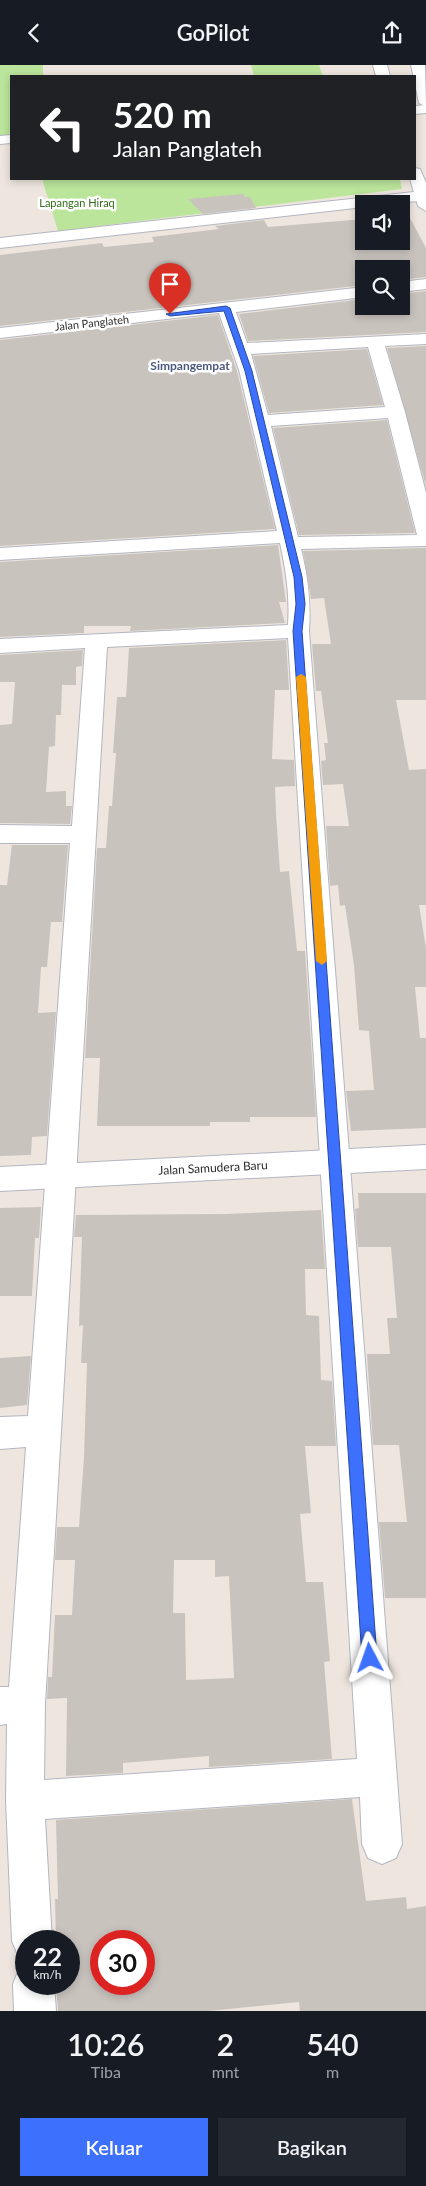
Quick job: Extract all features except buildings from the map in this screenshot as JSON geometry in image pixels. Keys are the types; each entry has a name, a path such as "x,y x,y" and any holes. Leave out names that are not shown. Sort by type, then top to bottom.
{"street":[{"path":"418,65 425,101"},
{"path":"0,243 424,201 416,175"},
{"path":"410,286 426,284"},
{"name":"Jalan Panglateh","path":"0,333 355,293"},
{"path":"226,308 242,349 298,577 300,604 298,631 382,1844"},
{"path":"242,349 426,339"},
{"path":"375,343 396,411 426,533"},
{"path":"260,421 396,411"},
{"path":"0,554 290,539 409,542 426,540"},
{"path":"0,646 298,631"},
{"path":"31,1930 25,1801 13,1705 44,1431 96,641"},
{"path":"0,834 83,835"},
{"name":"Jalan Samudera Baru","path":"0,1179 426,1157"},
{"path":"0,1433 44,1431"},
{"path":"25,1801 378,1777"},
{"path":"34,1995 35,2011"}],"green space":[{"path":"0,65 43,65 43,75 10,75 10,135 0,135"},
{"path":"251,65 319,65 323,75 254,75"},
{"name":"Lapangan Hiraq","path":"42,180 400,180 402,189 58,231"}],"slow traffic":[{"path":"301,677 322,961"}],"district":[{"name":"Simpangempat","path":"190,366"}],"route":[{"path":"170,314 226,308 242,349 248,371 298,577 300,604 298,631 370,1658"}]}
